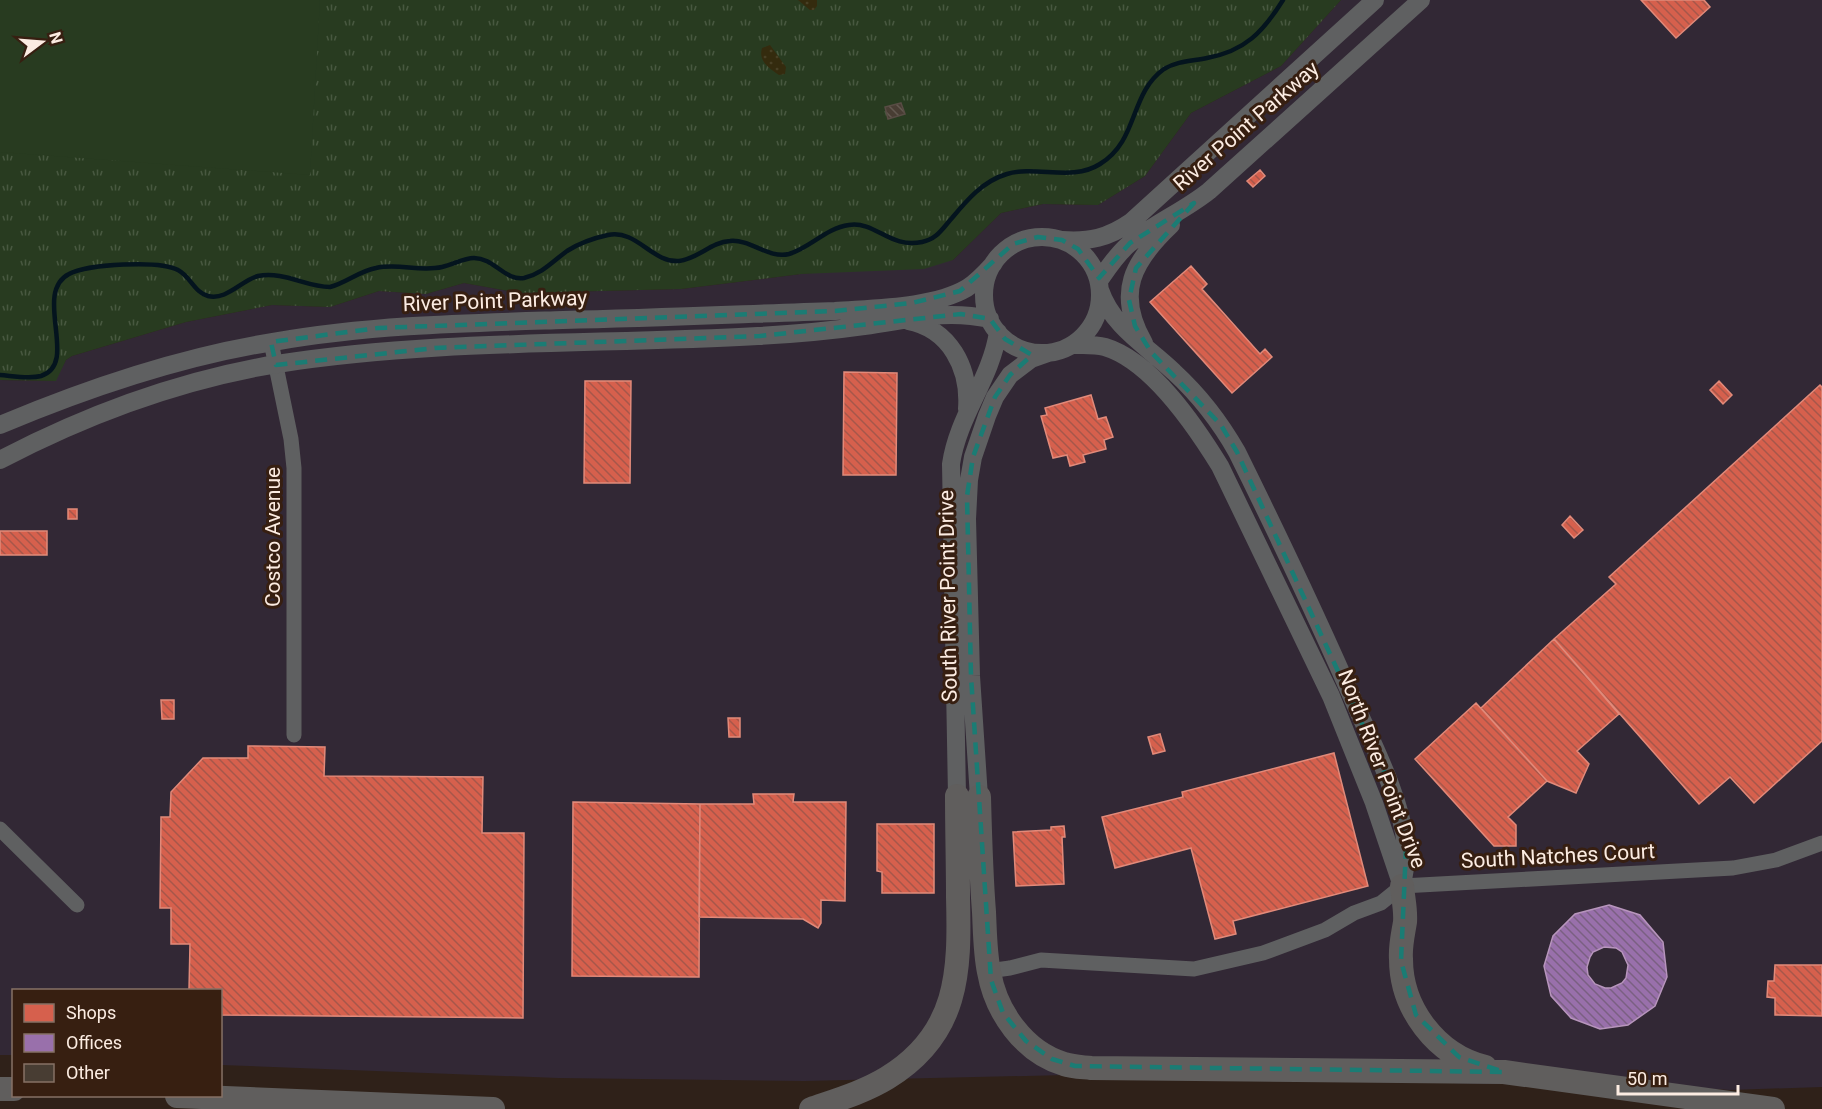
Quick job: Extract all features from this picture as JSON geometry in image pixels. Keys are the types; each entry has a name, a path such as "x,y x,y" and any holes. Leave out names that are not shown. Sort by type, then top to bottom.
{"highway":[{"path":"968,796 988,971 995,996 1013,1028 1039,1052 1064,1064 1076,1066 1212,1070 1504,1072"},
{"path":"811,1109 844,1098 886,1078 905,1066 942,1022 956,982 968,796"},
{"path":"1402,886 1405,921 1401,961 1403,980 1416,1015 1426,1029 1442,1045 1459,1057 1476,1065 1504,1072 1773,1109"},
{"path":"222,1097 493,1109"}],"street":[{"name":"River Point Parkway","path":"1062,240 1100,239 1131,222 1375,0"},
{"name":"River Point Parkway","path":"1099,285 1115,258 1130,243 1194,203 1421,0"},
{"path":"1151,352 1138,333 1132,316 1131,279 1150,246 1194,203"},
{"path":"1038,237 1062,240 1085,255 1096,272 1100,302 1095,319 1087,332 1072,345 1048,353 1020,348 1005,339 994,325 985,303 986,282 994,263 1004,251 1020,241 1038,237"},
{"name":"River Point Parkway","path":"0,425 161,367 271,342 378,328 462,323 835,311 890,306 933,300 960,291 982,277 994,263"},
{"name":"North River Point Drive","path":"1099,285 1110,313 1127,332 1189,387 1227,434 1246,471 1347,684 1389,782 1406,848 1402,886"},
{"path":"0,460 57,432 121,407 179,388 276,365 351,355 435,348 759,336 839,329 949,314 972,315 994,325"},
{"path":"900,320 930,327 952,350 962,368 967,387 966,413"},
{"name":"South River Point Drive","path":"968,796 950,479 953,449 966,413 988,372 996,347 994,325"},
{"name":"Costco Avenue","path":"271,342 291,439 295,476 294,735"},
{"name":"North River Point Drive","path":"1072,345 1105,347 1119,353 1148,374 1176,403 1198,431 1220,466 1242,507 1331,696 1374,803 1402,886"},
{"name":"South River Point Drive","path":"968,796 970,665 967,519 969,480 980,436 1000,390 1019,366 1048,353"},
{"path":"0,829 77,905"},
{"name":"South Natches Court","path":"1402,886 1732,868 1776,860 1822,843"},
{"path":"988,971 1041,960 1194,969 1263,953 1325,930 1354,914 1381,903 1402,886"}],"highlighted area":[{"path":"1194,203 1136,268 1129,300 1135,326 1151,352 1221,425 1237,452 1389,782 1406,848 1401,961 1416,1015 1459,1057 1504,1072 1075,1066 1052,1059 1026,1041 1003,1013 991,980 971,676 967,496 973,457 995,397 1010,375 1032,355 1005,339 990,319 961,314 760,336 435,348 276,365 271,342 378,328 835,311 912,303 960,291 1013,244 1038,237 1062,240 1078,249 1099,278 1130,243"}],"shaded area":[{"path":"1341,0 1822,0 1822,1087 1730,1090 1066,1075 804,1081 558,1078 222,1065 222,989 12,989 12,1055 0,1055 0,380 55,381 66,360 72,356 186,322 272,305 330,307 379,291 426,294 464,283 519,293 681,289 801,274 953,260 1001,213 1043,204 1098,205 1145,176 1191,113 1281,66"}],"green space":[{"path":"0,0 1341,0 1281,66 1191,113 1145,176 1098,205 1043,204 1001,213 953,260 924,269 801,274 681,289 519,293 464,283 426,294 379,291 330,307 272,305 186,322 72,356 66,360 56,381 0,380"},
{"path":"0,0 320,0 310,175 0,152"}],"sand":[{"path":"798,0 817,0 817,6 814,10 810,10"},
{"path":"770,45 786,67 785,74 779,75 763,60 762,48"}],"building: Shops":[{"path":"1641,0 1704,0 1710,7 1676,38"},
{"path":"1260,170 1265,176 1253,187 1247,181"},
{"path":"1191,266 1207,284 1202,289 1260,354 1265,349 1272,357 1232,393 1150,302"},
{"path":"844,372 897,373 896,475 843,475"},
{"path":"585,381 631,381 630,483 584,483"},
{"path":"1719,381 1732,395 1723,404 1710,390"},
{"path":"1820,385 1822,387 1822,741 1754,803 1730,777 1699,804 1554,639 1616,584 1609,577"},
{"path":"1091,395 1098,419 1106,417 1113,437 1104,440 1106,449 1083,455 1085,462 1070,466 1067,455 1053,458 1041,416 1047,415 1045,408"},
{"path":"68,509 77,509 77,519 68,519"},
{"path":"1570,516 1583,530 1574,538 1562,525"},
{"path":"0,531 47,531 47,555 0,555"},
{"path":"1554,639 1619,714 1577,751 1589,764 1576,793 1547,781 1481,708"},
{"path":"161,700 174,700 174,719 162,719"},
{"path":"1476,703 1547,781 1508,817 1516,825 1516,846 1494,846 1415,759"},
{"path":"728,718 740,718 740,737 729,737"},
{"path":"1160,734 1165,751 1153,754 1148,737"},
{"path":"248,746 325,747 324,776 483,777 482,833 524,833 523,1018 222,1015 222,989 189,989 190,944 171,944 171,908 160,908 161,817 170,817 171,792 203,758 248,758"},
{"path":"1334,753 1368,886 1233,921 1236,934 1215,939 1191,848 1115,868 1102,817 1183,797 1182,792"},
{"path":"753,794 794,794 793,802 846,802 845,901 821,900 821,923 818,928 803,919 699,917 700,804 754,804"},
{"path":"573,802 700,804 699,977 572,976"},
{"path":"877,824 934,824 934,893 882,893 882,872 877,871"},
{"path":"1064,826 1065,837 1062,837 1064,884 1016,886 1013,832 1051,830 1051,827"},
{"path":"1775,965 1822,965 1822,1016 1775,1015 1775,998 1767,997 1768,981 1774,981"}],"building: Offices":[{"path":"1609,905 1640,915 1663,942 1667,977 1655,1006 1628,1025 1600,1029 1571,1018 1551,996 1544,966 1553,936 1575,914","holes":["1604,947 1616,948 1622,952 1628,965 1626,978 1622,983 1611,988 1595,984 1588,975 1587,967 1590,957 1593,952"]}],"building: Other":[{"path":"901,103 905,114 888,119 885,107"}],"waterway":[{"path":"0,375 36,377 52,369 57,358 54,296 59,283 69,274 91,268 124,264 169,267 186,276 203,294 215,297 228,293 258,276 286,277 312,285 330,287 376,268 392,266 426,269 474,258 488,262 511,276 524,278 542,270 576,246 618,234 636,241 661,257 679,261 686,260 717,244 730,241 745,243 774,254 789,254 833,230 849,225 867,227 901,242 927,241 939,233 976,192 998,177 1030,171 1078,172 1100,164 1122,143 1145,91 1164,69 1179,63 1220,55 1242,45 1260,31 1283,0"}]}
